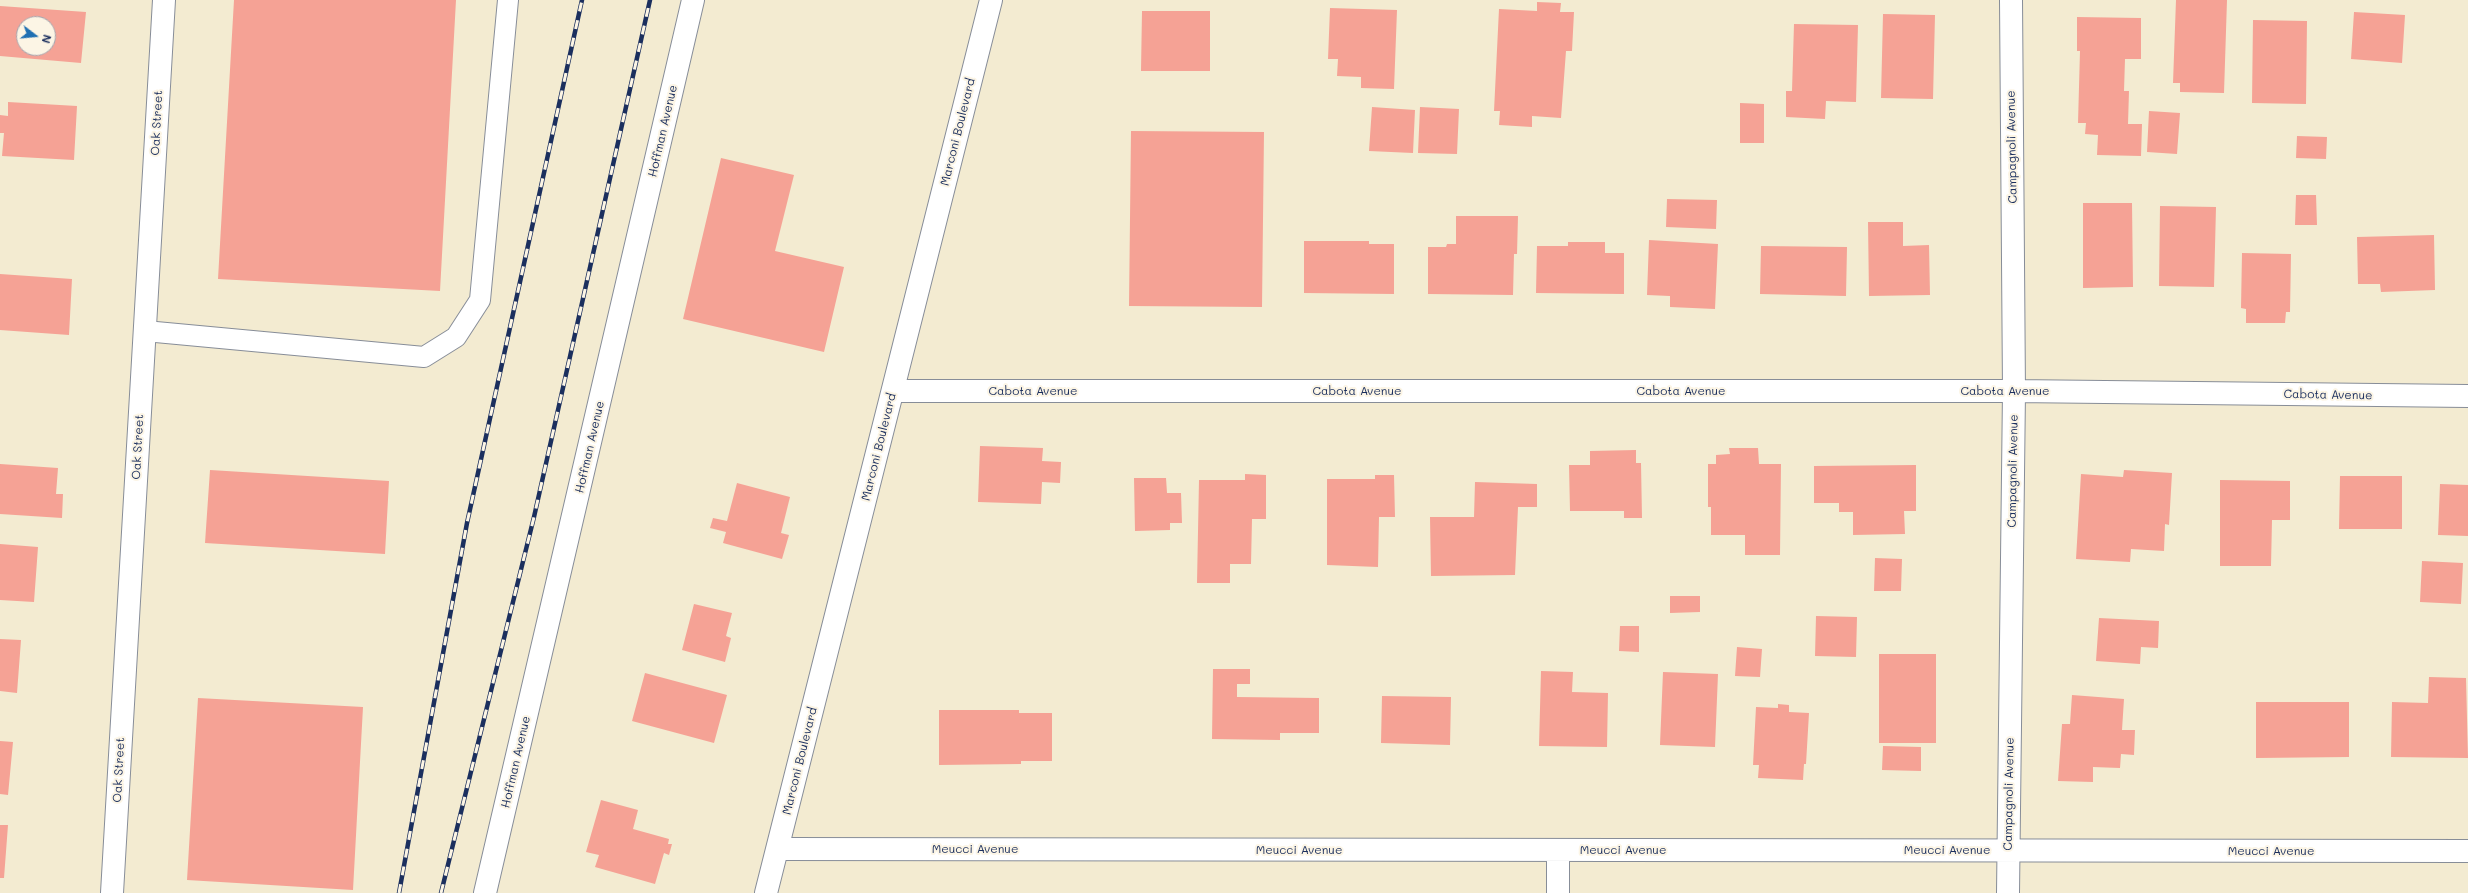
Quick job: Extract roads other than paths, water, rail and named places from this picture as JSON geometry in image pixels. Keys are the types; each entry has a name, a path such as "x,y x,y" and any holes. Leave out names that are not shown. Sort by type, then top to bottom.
{"street":[{"name":"Oak Street","path":"112,893 164,0"},
{"name":"Hoffman Avenue","path":"485,893 693,0"},
{"name":"Marconi Boulevard","path":"766,893 991,0"},
{"name":"Campagnoli Avenue","path":"2008,893 2014,391 2010,0"},
{"name":"Cabota Avenue","path":"893,391 2014,391 2468,396"},
{"name":"Meucci Avenue","path":"778,848 2468,851"},
{"path":"1558,850 1558,893"}],"lane":[{"path":"145,331 424,357 456,337 480,300 508,0"}],"railway":[{"path":"399,893 467,523 582,0"},
{"path":"441,893 534,517 650,0"}]}
